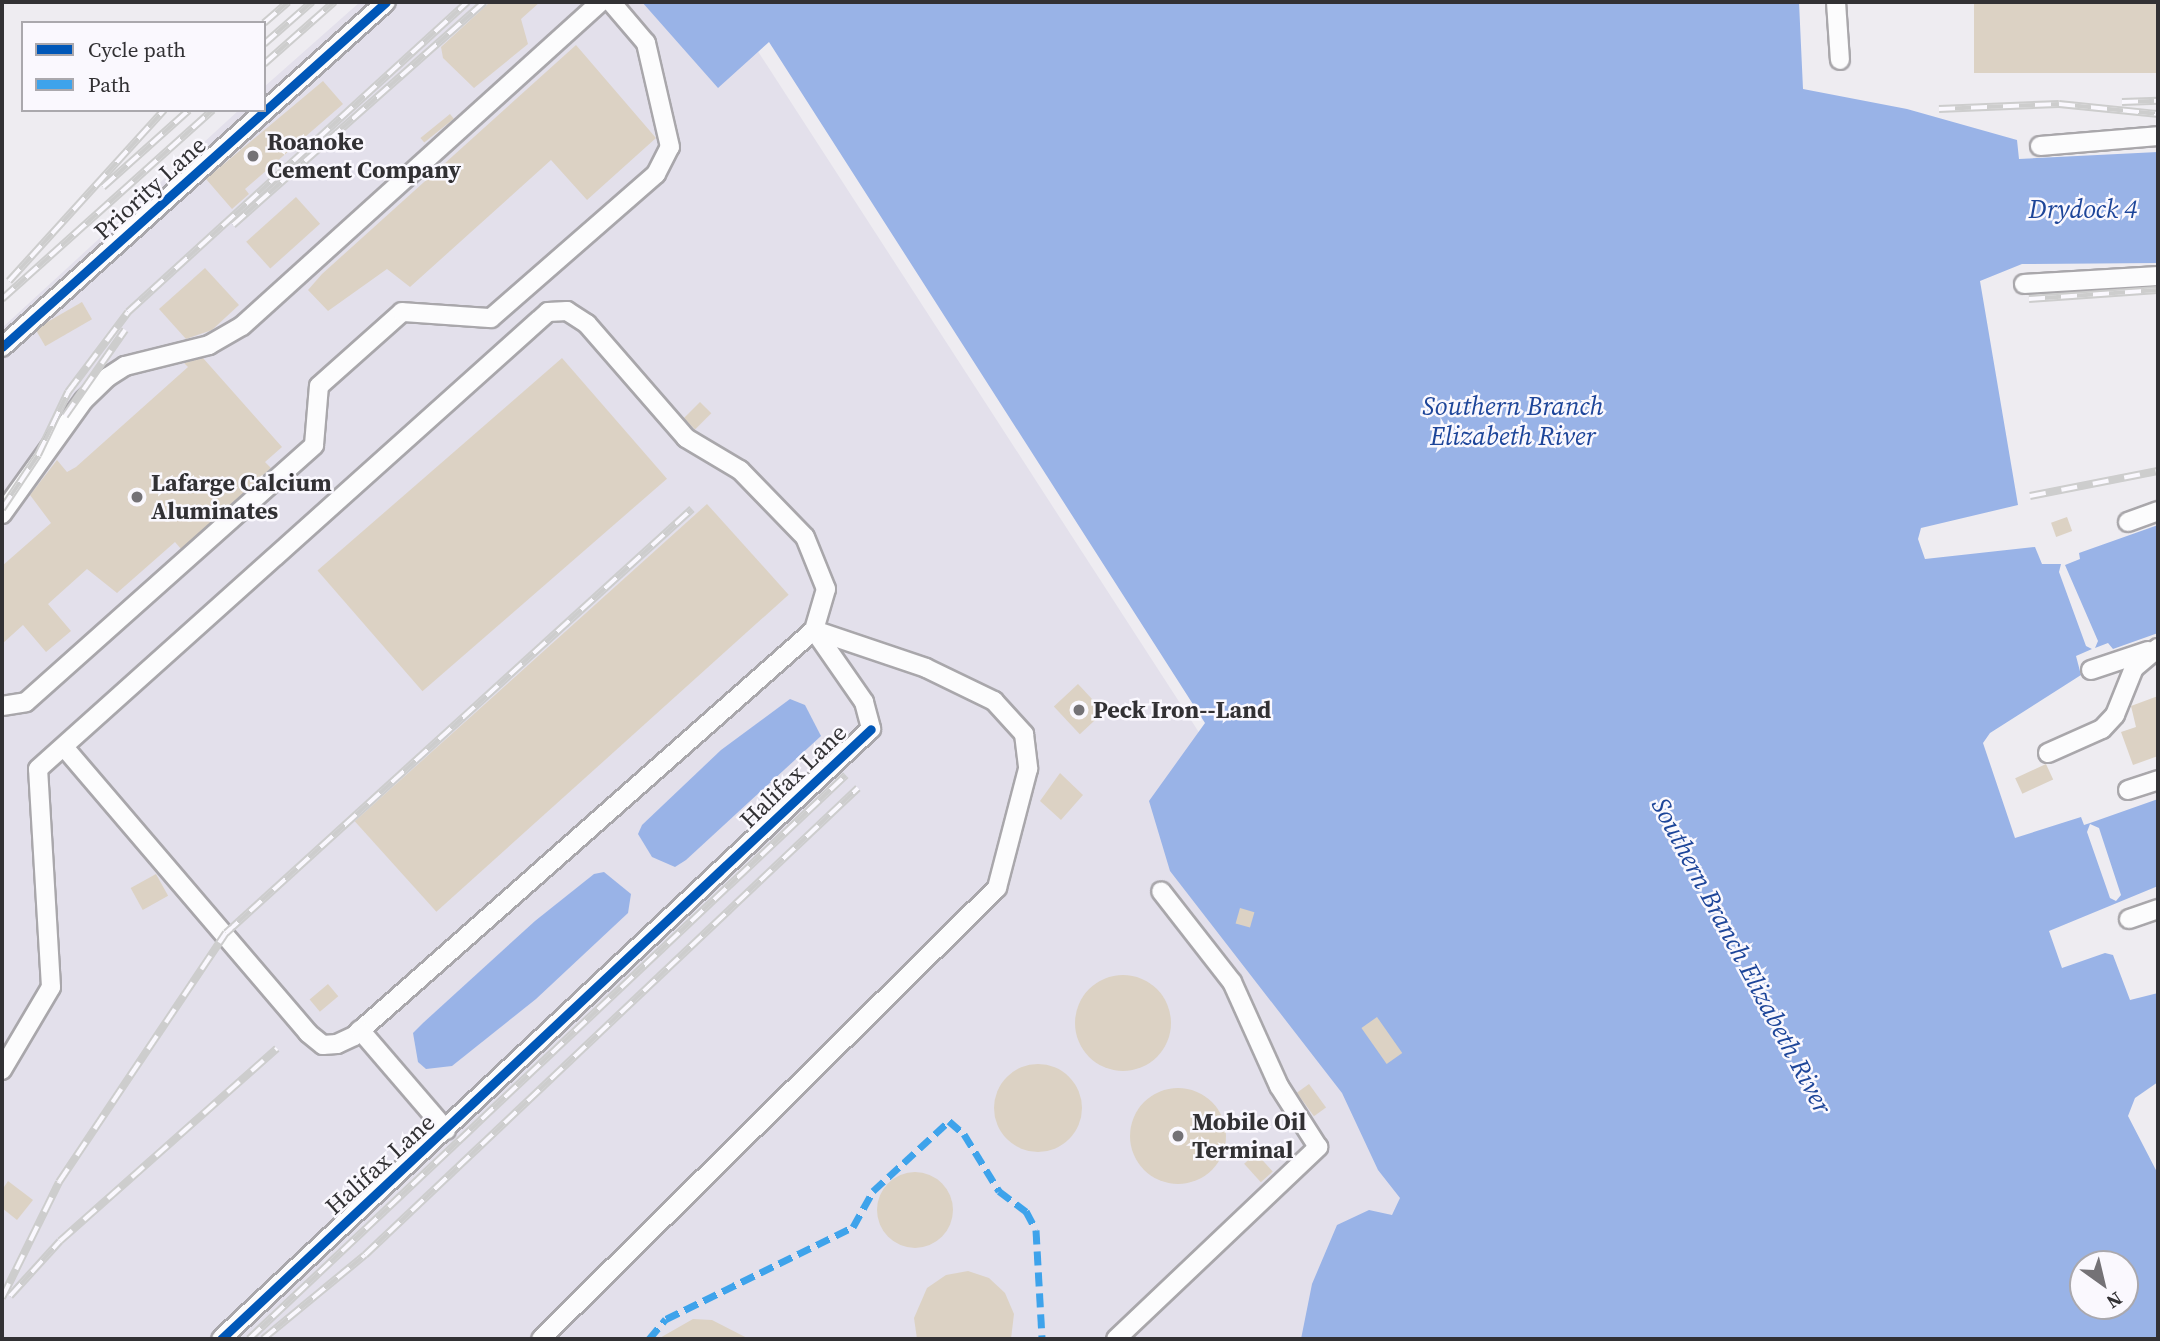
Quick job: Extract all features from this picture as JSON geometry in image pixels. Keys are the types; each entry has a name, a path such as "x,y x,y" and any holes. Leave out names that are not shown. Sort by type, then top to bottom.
{"street":[{"name":"Priority Lane","path":"266,110 386,2"},
{"path":"2,514 85,400 108,377 125,366 209,345 242,326 600,2"},
{"path":"2,706 26,702 314,445 319,386 402,312 491,318 656,174 670,147 646,43 611,2"},
{"path":"1836,2 1840,60"},
{"name":"Priority Lane","path":"2,347 264,112"},
{"path":"2040,146 2158,136"},
{"path":"2024,284 2158,276"},
{"path":"2,1070 51,987 38,769 548,312 567,311 587,324 686,438 740,470 805,537 827,589 814,630 360,1030 337,1044 323,1045 308,1033 64,747"},
{"path":"2128,522 2158,511"},
{"path":"541,1339 997,888 1028,769 1024,734 994,701 926,668 814,630"},
{"name":"Halifax Lane","path":"221,1339 871,729 864,702 814,630"},
{"path":"2091,670 2158,648"},
{"path":"2048,753 2088,739 2108,724 2134,668 2158,648"},
{"path":"2128,790 2158,780"},
{"path":"1116,1339 1318,1147 1279,1086 1231,982 1161,891"},
{"path":"2129,919 2158,909"},
{"path":"360,1030 446,1130"}],"shaded area":[{"path":"360,2 726,2 1200,734 1630,1339 2,1339 2,328 237,112 266,112 266,85"}],"water":[{"name":"Southern Branch Elizabeth River","path":"642,2 1799,2 1803,89 1907,109 2017,140 2019,159 2158,152 2158,263 2022,264 1980,281 2018,505 1921,528 1918,539 1925,559 2035,547 2042,564 2061,564 2059,572 2086,646 2092,649 2076,656 2081,675 1990,733 1983,743 2015,838 2081,817 2084,825 2158,799 2158,886 2049,931 2062,968 2105,953 2113,955 2130,1000 2158,993 2158,1082 2135,1098 2128,1116 2158,1174 2158,1339 1301,1339 1312,1284 1337,1225 1369,1210 1392,1215 1400,1198 1378,1170 1342,1093 1170,871 1149,801 1205,723 769,42 718,88","holes":["2090,824 2099,828 2121,895 2116,901 2110,898 2087,832"]},
{"path":"2158,525 2158,633 2113,649 2108,643 2095,648 2098,641 2065,565 2080,559 2079,553"},
{"path":"790,699 805,705 821,736 686,860 675,867 652,857 638,834 642,825 721,750"},
{"path":"604,872 631,894 628,913 536,999 452,1066 426,1069 418,1062 413,1033 535,921 594,874"}],"building":[{"path":"490,2 540,2 521,19 528,44 474,88 443,58 441,47"},
{"path":"1974,2 2158,2 2158,73 1974,73"},
{"path":"576,45 656,138 587,200 551,160 410,287 387,269 328,311 308,290 322,274"},
{"name":"Roanoke Cement Company","path":"323,81 343,104 245,189 249,194 232,209 206,179"},
{"path":"450,114 454,119 424,143 420,138"},
{"path":"296,197 320,224 270,269 246,242"},
{"path":"205,268 239,305 212,330 186,339 159,309"},
{"path":"82,302 92,319 45,346 35,329"},
{"name":"Lafarge Calcium Aluminates","path":"203,358 282,447 265,462 271,468 181,549 175,542 117,593 87,569 48,604 71,631 46,652 23,625 2,644 2,566 51,523 30,495 57,460 67,472 76,467 188,367 184,363"},
{"path":"562,358 667,479 422,691 317,571"},
{"path":"700,402 711,413 695,430 684,418"},
{"path":"707,504 789,595 436,912 355,821"},
{"path":"2067,517 2072,531 2056,537 2051,523"},
{"name":"Peck Iron--Land","path":"1078,684 1104,712 1080,734 1054,707"},
{"path":"2158,696 2158,756 2133,765 2121,732 2136,727 2131,706"},
{"path":"2046,764 2053,779 2022,794 2015,778"},
{"path":"1060,773 1083,795 1061,820 1040,801"},
{"path":"156,874 168,896 143,910 131,888"},
{"path":"1240,908 1254,912 1250,928 1236,923"},
{"path":"1123,975 1141,979 1157,989 1167,1005 1171,1023 1167,1041 1157,1057 1141,1067 1123,1071 1105,1067 1089,1057 1079,1041 1075,1023 1079,1005 1089,989 1105,979"},
{"path":"328,984 338,996 320,1012 310,999"},
{"path":"1377,1017 1402,1053 1387,1064 1361,1028"},
{"path":"1038,1064 1055,1067 1069,1077 1079,1091 1082,1108 1079,1125 1069,1139 1055,1149 1038,1152 1021,1149 1007,1139 997,1125 994,1108 997,1091 1007,1077 1021,1067"},
{"path":"1309,1084 1326,1107 1314,1116 1297,1093"},
{"name":"Mobile Oil Terminal","path":"1178,1088 1196,1091 1212,1102 1223,1118 1226,1136 1223,1154 1212,1170 1196,1181 1178,1184 1160,1181 1144,1170 1133,1154 1130,1136 1133,1118 1144,1102 1160,1091"},
{"path":"1256,1153 1273,1172 1261,1182 1244,1164"},
{"path":"908,1172 922,1172 936,1178 947,1189 953,1210 950,1225 942,1237 922,1248 908,1248 894,1242 883,1231 877,1217 877,1203 883,1189 894,1178"},
{"path":"8,1181 33,1200 17,1220 2,1208 2,1190"},
{"path":"968,1271 989,1278 1005,1293 1014,1314 1011,1339 917,1339 914,1318 927,1288 946,1275"},
{"path":"693,1319 712,1320 749,1339 658,1339"}],"railway":[{"path":"266,21 288,2"},
{"path":"266,42 312,2"},
{"path":"266,62 334,2"},
{"path":"2,509 38,455 68,392 128,312 468,2"},
{"path":"233,225 484,2"},
{"path":"2122,102 2158,101"},
{"path":"1939,109 2059,104 2158,114"},
{"path":"9,281 162,112"},
{"path":"103,187 187,112"},
{"path":"2,299 211,112"},
{"path":"2029,299 2158,290"},
{"path":"65,416 125,330"},
{"path":"2030,496 2158,471"},
{"path":"2,1298 59,1182 226,933 692,509"},
{"path":"249,1339 846,775"},
{"path":"263,1339 365,1255 858,788"},
{"path":"10,1296 60,1241 277,1048"}],"marked path":[{"path":"649,1339 666,1319 853,1227 873,1191 949,1121 964,1134 999,1191 1026,1211 1036,1230 1042,1339"}],"cycle path":[{"path":"266,110 386,2"},
{"path":"2,347 264,112"},
{"path":"221,1339 871,729"}],"place":[{"name":"Roanoke Cement Company","path":"253,156"},
{"name":"Lafarge Calcium Aluminates","path":"137,497"},
{"name":"Peck Iron--Land","path":"1079,710"},
{"name":"Mobile Oil Terminal","path":"1178,1136"}],"water label":[{"name":"Drydock 4","path":"2083,210"}]}
